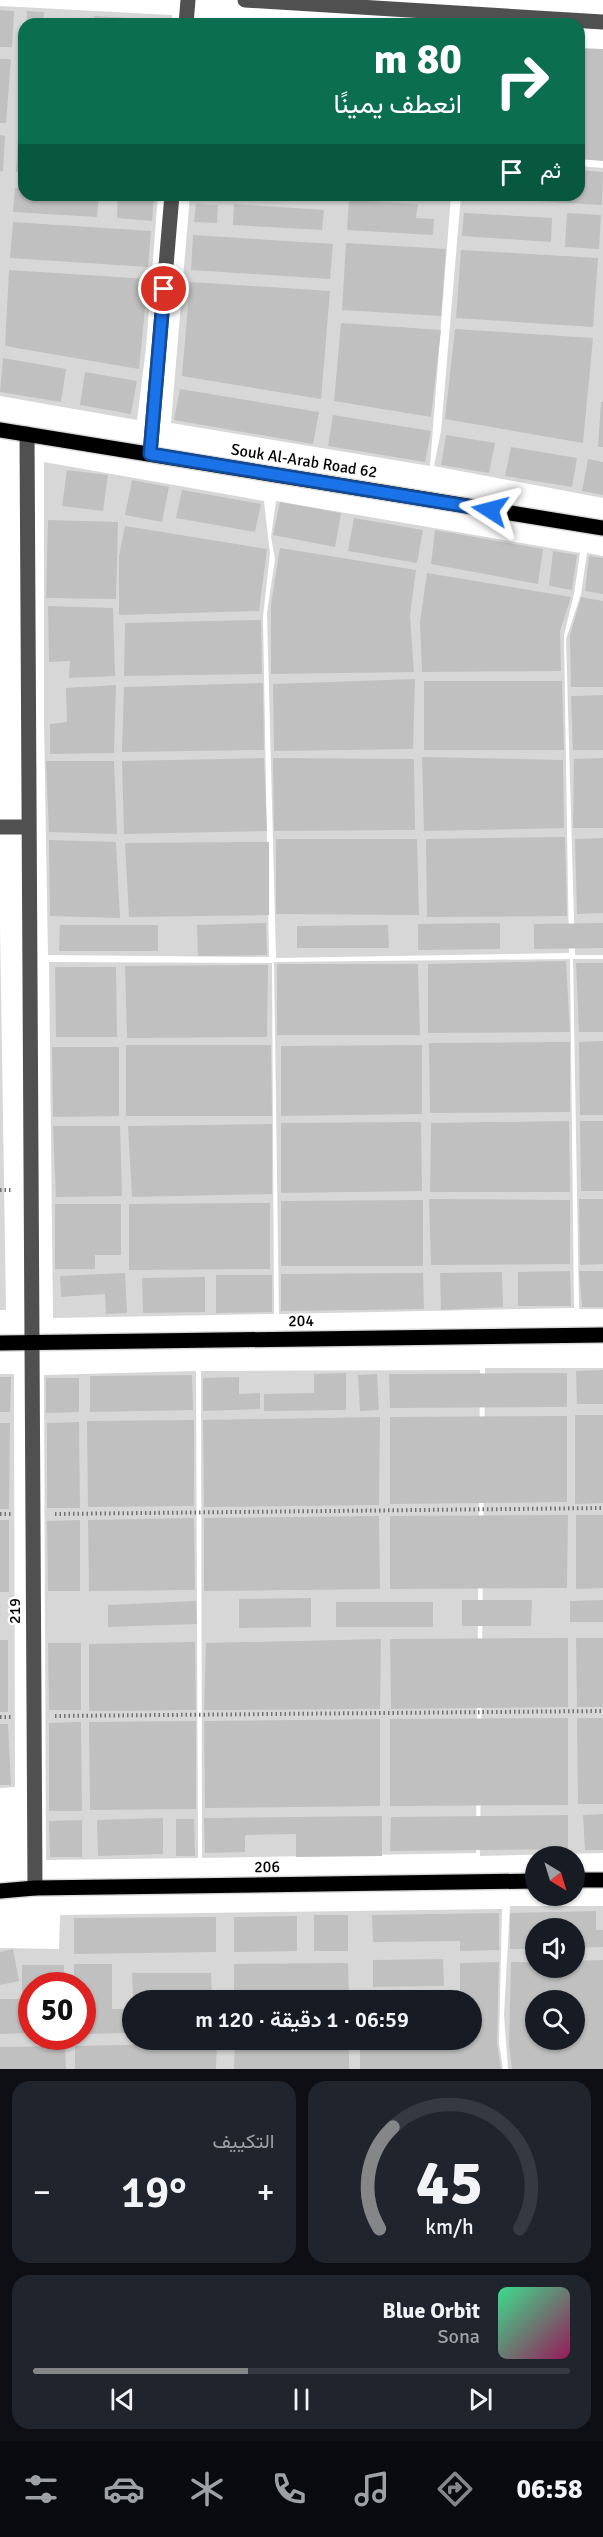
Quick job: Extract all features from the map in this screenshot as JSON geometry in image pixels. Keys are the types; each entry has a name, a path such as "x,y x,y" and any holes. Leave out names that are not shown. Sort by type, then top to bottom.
{"main road":[{"name":"Souk Al-Arab Road 62","path":"0,430 603,528"},
{"name":"204","path":"0,1343 603,1335"},
{"path":"585,1880 603,1880"},
{"name":"206","path":"0,1892 35,1888 525,1881"}],"street":[{"path":"186,18 188,0"},
{"path":"245,0 538,18"},
{"path":"585,21 603,22"},
{"path":"150,454 171,201"},
{"name":"219","path":"27,434 35,1888"},
{"path":"0,827 29,827"}],"path":[{"path":"0,1514 603,1508"},
{"path":"0,1717 603,1711"}],"shaded area":[{"path":"0,6 172,15 172,18 18,18 18,201 158,201 146,348 137,420 0,396"},
{"path":"585,166 603,168 603,498 434,466 441,431 460,201 585,201"},
{"path":"190,201 451,201 430,466 171,423"},
{"path":"44,462 264,501 270,553 263,617 269,957 48,955 44,722"},
{"path":"276,501 580,553 574,594 564,635 569,953 276,958 267,613 275,559 271,537"},
{"path":"587,553 603,556 603,955 575,955 566,639 581,594"},
{"path":"0,926 6,1310 0,1310"},
{"path":"570,959 574,1308 279,1314 274,962"},
{"path":"573,959 603,959 603,1309 579,1309"},
{"path":"49,962 272,963 274,1314 53,1318"},
{"path":"485,1368 603,1368 603,1853 585,1853 585,1846 525,1846 525,1855 480,1856"},
{"path":"480,1370 476,1853 202,1858 201,1371"},
{"path":"196,1371 198,1858 46,1860 44,1375"},
{"path":"0,1374 14,1374 15,1787 0,1788"},
{"path":"510,1906 603,1906 603,2069 508,2069 504,2015"},
{"path":"502,1909 499,2043 503,2069 0,2069 0,1948 59,1949 60,1915"}],"building":[{"path":"0,10 14,11 12,47 0,47"},
{"path":"27,11 44,12 44,18 26,18"},
{"path":"94,16 130,18 94,18"},
{"path":"585,48 603,49 603,161 585,160"},
{"path":"0,59 11,59 6,123 0,123"},
{"path":"0,135 5,136 3,171 0,171"},
{"path":"18,137 18,172 16,172"},
{"path":"585,170 603,172 602,205 534,201 585,201"},
{"path":"15,188 18,188 18,201 98,201 97,217 13,212"},
{"path":"118,201 154,201 152,221 117,218"},
{"path":"349,201 418,204 416,218 434,219 433,235 347,230"},
{"path":"196,204 218,205 217,223 194,222"},
{"path":"234,204 324,210 322,230 233,225"},
{"path":"464,213 552,218 551,242 462,236"},
{"path":"567,213 601,215 599,249 565,247"},
{"path":"13,222 151,231 148,267 10,258"},
{"path":"193,235 333,244 330,279 191,270"},
{"path":"346,243 446,249 441,316 342,310"},
{"path":"461,250 598,258 593,327 456,318"},
{"path":"9,270 148,279 139,369 5,346"},
{"path":"190,282 330,291 321,399 182,376"},
{"path":"341,323 441,330 431,417 334,401"},
{"path":"455,329 593,338 583,443 445,419"},
{"path":"3,358 66,369 61,402 0,392"},
{"path":"85,372 137,381 131,414 80,405"},
{"path":"180,389 319,412 313,444 174,420"},
{"path":"601,402 603,402 603,447 598,447"},
{"path":"333,415 431,431 425,462 328,446"},
{"path":"446,435 495,443 489,473 441,465"},
{"path":"511,447 577,458 572,487 505,476"},
{"path":"588,459 603,462 603,495 582,491"},
{"path":"67,470 108,475 103,511 62,506"},
{"path":"132,480 169,487 162,522 125,515"},
{"path":"182,490 261,504 255,532 176,518"},
{"path":"280,502 341,513 335,547 273,535"},
{"path":"354,518 423,530 417,563 348,551"},
{"path":"48,520 118,522 116,599 46,598"},
{"path":"125,526 267,549 259,611 119,615 119,556"},
{"path":"435,530 543,549 538,584 431,564"},
{"path":"280,548 416,570 410,615 414,672 271,674 271,605"},
{"path":"553,551 577,555 572,590 549,586"},
{"path":"589,556 603,558 603,594 585,591"},
{"path":"427,573 571,597 560,631 561,671 422,672 420,622"},
{"path":"581,597 603,601 603,687 571,687 570,635"},
{"path":"48,606 113,608 115,676 69,678 70,661 49,662"},
{"path":"261,620 262,674 124,676 125,623"},
{"path":"415,679 413,749 274,751 273,684"},
{"path":"424,681 562,681 564,750 424,750"},
{"path":"263,683 264,750 122,752 124,687"},
{"path":"116,685 114,753 50,754 50,724 67,722 66,688"},
{"path":"603,695 603,750 573,750 571,696"},
{"path":"422,757 563,760 564,828 424,831"},
{"path":"264,758 267,831 124,834 122,761"},
{"path":"273,758 414,759 415,830 274,831"},
{"path":"603,758 603,828 573,828 574,759"},
{"path":"46,761 114,761 117,834 49,832"},
{"path":"565,837 567,916 427,917 426,839"},
{"path":"603,838 603,913 577,914 575,839"},
{"path":"276,839 417,839 419,915 276,914"},
{"path":"49,840 116,842 120,918 50,916"},
{"path":"269,842 269,915 129,917 125,843"},
{"path":"266,923 267,955 198,956 197,925"},
{"path":"500,923 500,949 418,950 418,924"},
{"path":"603,923 603,948 534,949 534,924"},
{"path":"60,925 158,925 158,951 59,951"},
{"path":"388,925 389,948 297,948 297,926"},
{"path":"566,961 570,1032 428,1033 428,964"},
{"path":"576,963 603,963 603,1032 579,1032"},
{"path":"277,964 418,964 420,1035 277,1035"},
{"path":"268,965 267,1037 127,1038 125,966"},
{"path":"55,967 116,967 117,1037 56,1037"},
{"path":"603,1041 603,1115 580,1115 579,1042"},
{"path":"570,1042 570,1112 430,1113 429,1043"},
{"path":"126,1045 271,1045 272,1116 126,1116"},
{"path":"422,1045 422,1114 281,1116 281,1046"},
{"path":"52,1047 119,1047 119,1116 53,1117"},
{"path":"569,1121 570,1192 430,1192 431,1123"},
{"path":"580,1121 603,1121 603,1191 581,1191"},
{"path":"421,1122 422,1191 281,1193 281,1123"},
{"path":"272,1124 272,1194 132,1197 128,1126"},
{"path":"53,1126 120,1126 122,1196 56,1197"},
{"path":"429,1199 570,1200 570,1264 431,1265"},
{"path":"579,1199 603,1199 603,1264 580,1265"},
{"path":"423,1200 423,1266 281,1266 281,1201"},
{"path":"270,1203 270,1269 129,1270 129,1204"},
{"path":"55,1204 121,1204 121,1255 95,1255 95,1269 55,1269"},
{"path":"570,1271 571,1306 518,1306 518,1272"},
{"path":"579,1271 603,1271 603,1307 582,1307"},
{"path":"502,1272 503,1307 441,1310 440,1273"},
{"path":"125,1273 127,1313 106,1314 105,1294 61,1297 60,1276"},
{"path":"423,1273 424,1309 281,1311 281,1274"},
{"path":"216,1275 272,1275 272,1312 216,1313"},
{"path":"205,1277 205,1312 143,1313 142,1278"},
{"path":"603,1370 603,1404 577,1404 576,1371"},
{"path":"346,1373 346,1410 264,1411 264,1394 314,1393 314,1374"},
{"path":"567,1373 567,1407 390,1408 389,1374"},
{"path":"377,1374 379,1410 360,1411 358,1375"},
{"path":"192,1375 193,1410 90,1412 90,1376"},
{"path":"0,1377 11,1377 10,1412 0,1412"},
{"path":"239,1377 239,1394 260,1393 260,1409 203,1411 203,1378"},
{"path":"46,1378 79,1378 79,1412 46,1413"},
{"path":"575,1415 603,1415 603,1503 575,1504"},
{"path":"567,1416 567,1502 390,1504 390,1417"},
{"path":"380,1417 379,1505 204,1507 203,1420"},
{"path":"194,1420 194,1506 88,1507 87,1421"},
{"path":"79,1422 80,1508 47,1508 47,1423"},
{"path":"0,1423 10,1423 9,1509 0,1509"},
{"path":"568,1515 567,1588 390,1589 390,1516"},
{"path":"576,1515 603,1515 603,1588 576,1589"},
{"path":"379,1516 380,1589 204,1591 204,1518"},
{"path":"194,1518 195,1590 89,1591 88,1520"},
{"path":"0,1520 9,1520 9,1592 0,1592"},
{"path":"80,1520 80,1591 48,1591 47,1521"},
{"path":"311,1598 311,1627 239,1628 239,1599"},
{"path":"462,1600 532,1600 531,1626 462,1626"},
{"path":"603,1600 603,1622 570,1622 570,1601"},
{"path":"196,1601 197,1624 108,1627 108,1605"},
{"path":"336,1602 433,1602 433,1627 336,1627"},
{"path":"568,1638 568,1707 391,1709 390,1639"},
{"path":"576,1638 603,1638 603,1707 577,1707"},
{"path":"381,1639 380,1709 204,1710 206,1643"},
{"path":"0,1640 8,1640 8,1712 0,1712"},
{"path":"195,1642 196,1710 89,1711 89,1644"},
{"path":"48,1643 81,1643 81,1710 49,1710"},
{"path":"568,1718 568,1805 390,1806 390,1719"},
{"path":"577,1718 603,1718 603,1804 578,1804"},
{"path":"380,1719 380,1806 205,1808 204,1721"},
{"path":"196,1721 196,1809 90,1810 89,1722"},
{"path":"81,1722 82,1811 49,1811 49,1723"},
{"path":"0,1724 8,1724 11,1785 0,1785"},
{"path":"603,1814 603,1850 585,1850 583,1815"},
{"path":"568,1815 568,1846 525,1846 525,1849 390,1851 391,1817"},
{"path":"382,1816 382,1856 296,1857 296,1834 245,1835 245,1852 205,1853 204,1818"},
{"path":"163,1818 163,1854 98,1856 97,1820"},
{"path":"176,1819 194,1819 195,1856 176,1856"},
{"path":"82,1820 82,1857 50,1857 49,1821"},
{"path":"596,1911 596,1930 603,1930 603,1947 585,1948 585,1918 525,1918 525,1949 510,1949 510,1913"},
{"path":"499,1913 499,1950 460,1951 460,1941 373,1942 372,1915"},
{"path":"314,1915 348,1915 348,1951 314,1951"},
{"path":"297,1916 297,1951 234,1952 234,1917"},
{"path":"216,1917 216,1952 74,1954 74,1918"},
{"path":"13,1949 18,1981 0,1985 0,1952"},
{"path":"443,1959 444,1986 373,1987 373,1960"},
{"path":"603,1960 603,2069 512,2069 509,2045 511,1962 525,1962 525,1978 585,1978 585,1961"},
{"path":"499,1962 497,2043 501,2069 360,2069 360,2050 482,2050 482,1990 460,1990 460,1963"},
{"path":"348,1963 349,1990 234,1990 234,1964"},
{"path":"74,1964 112,1964 112,2009 122,2009 122,2033 96,2034 96,1972 74,1972"},
{"path":"22,1965 64,1965 64,1972 22,1972"},
{"path":"132,1973 211,1973 212,1990 133,1990"},
{"path":"0,1999 18,1999 18,2033 0,2034"},
{"path":"122,2045 122,2050 217,2050 216,2069 75,2069 75,2050 96,2050 96,2046"},
{"path":"0,2047 18,2047 18,2050 65,2050 66,2069 0,2069"},
{"path":"235,2050 349,2050 349,2069 234,2069"}],"route":[{"path":"164,289 150,454 490,510"}]}
